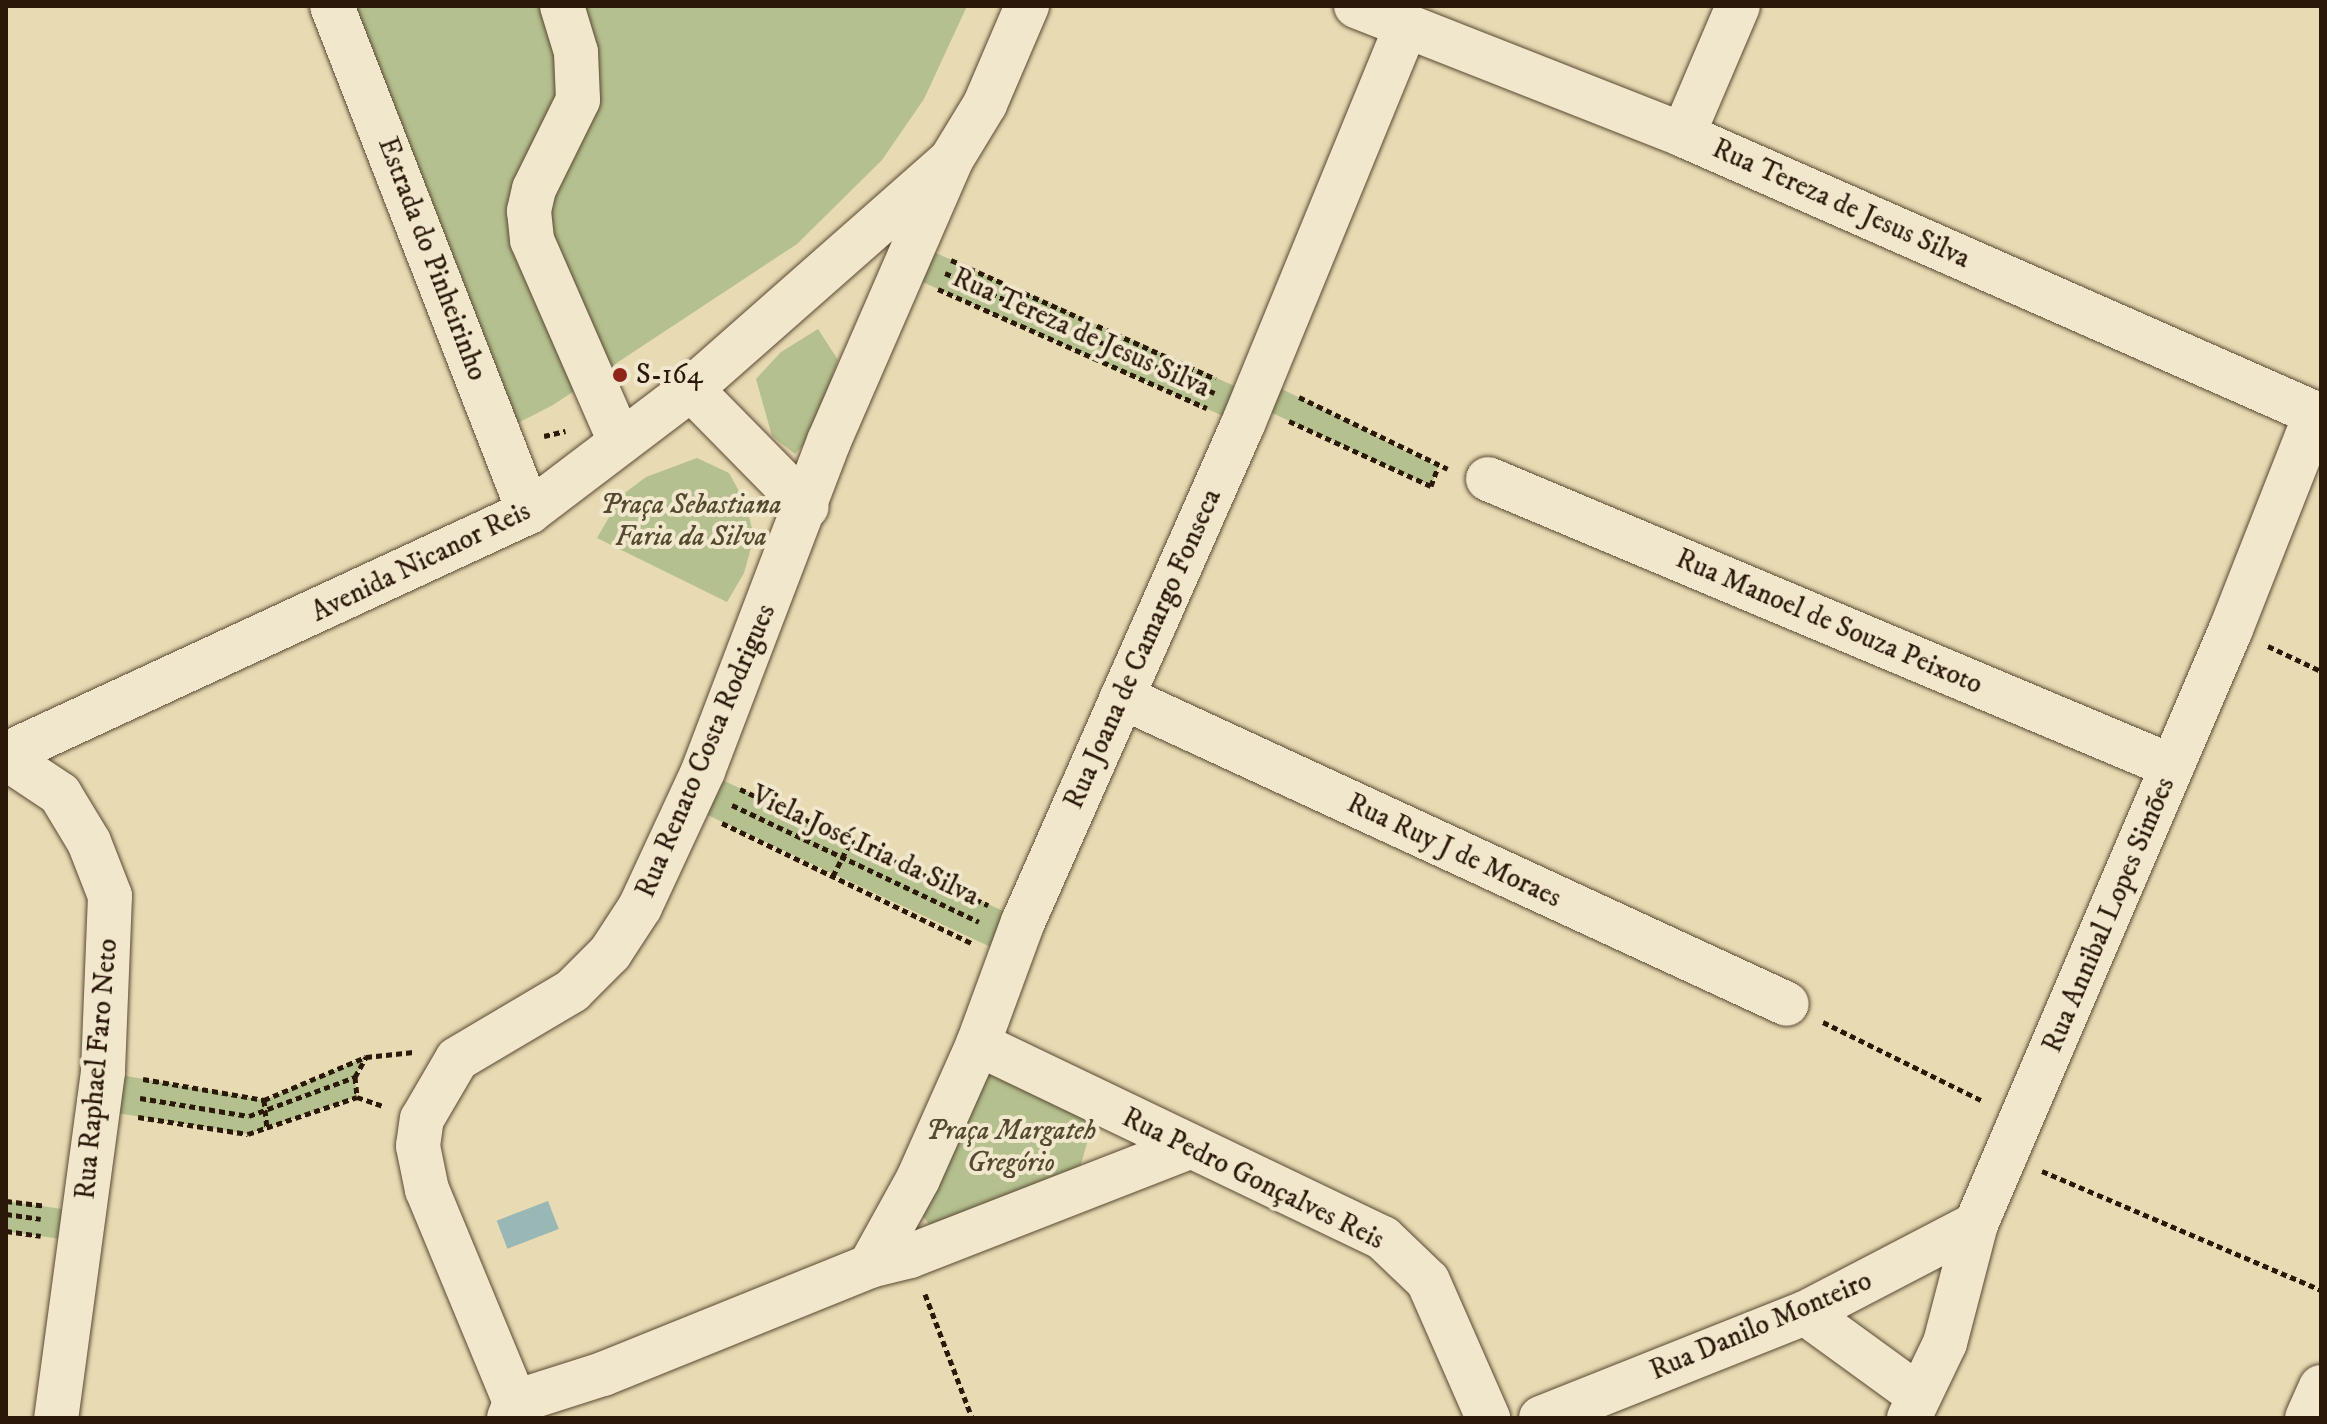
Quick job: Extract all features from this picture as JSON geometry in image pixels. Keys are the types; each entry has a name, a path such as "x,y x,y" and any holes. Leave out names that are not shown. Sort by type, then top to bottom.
{"street":[{"name":"Estrada do Pinheirinho","path":"332,6 529,512"},
{"path":"562,6 576,52 578,100 534,189 529,211 532,240 620,441"},
{"name":"Avenida Nicanor Reis","path":"6,756 529,512 691,389 951,160 985,104 1027,6"},
{"name":"Rua Tereza de Jesus Silva","path":"1356,6 1683,135 2319,415"},
{"path":"1683,135 1738,6"},
{"name":"Rua Joana de Camargo Fonseca","path":"890,1261 918,1179 978,1044 1017,941 1122,697 1257,412 1406,27"},
{"name":"Rua Renato Costa Rodrigues","path":"951,160 911,259 829,441 807,507 695,788 640,907 610,953 572,991 457,1059 422,1119 418,1146 427,1190 512,1410 1187,1148"},
{"path":"691,389 807,507"},
{"name":"Rua Annibal Lopes Simões","path":"1914,1406 1945,1343 1976,1224 2016,1139 2319,415"},
{"name":"Rua Manoel de Souza Peixoto","path":"1488,479 2171,766"},
{"name":"Rua Ruy J de Moraes","path":"1122,697 1787,1004"},
{"name":"Rua Raphael Faro Neto","path":"6,756 60,794 89,842 110,896 100,1091 56,1418"},
{"name":"Rua Pedro Gonçalves Reis","path":"978,1044 1187,1148 1383,1238 1406,1255 1428,1281 1488,1418"},
{"name":"Rua Danilo Monteiro","path":"1541,1418 1805,1313 1976,1224"},
{"path":"1805,1313 1914,1406"},
{"path":"2307,1418 2321,1387"}],"path":[{"path":"911,259 1431,486 1438,467"},
{"path":"911,259 1257,412"},
{"name":"Rua Tereza de Jesus Silva","path":"911,259 1257,412"},
{"path":"1257,412 1280,388 1438,467 1488,479"},
{"path":"2231,629 2321,671"},
{"path":"695,788 851,841 1017,941"},
{"path":"695,788 833,876 1017,941"},
{"name":"Viela José Iria da Silva","path":"695,788 1017,941"},
{"path":"833,876 851,841"},
{"path":"1787,1004 2016,1139 2321,1290"},
{"path":"100,1091 264,1100 366,1057 426,1050 457,1059"},
{"path":"357,1097 355,1077 366,1057"},
{"path":"100,1091 249,1116 266,1113 355,1077"},
{"path":"100,1091 248,1134 357,1097 422,1119"},
{"path":"264,1100 267,1129"},
{"path":"890,1261 972,1418"}],"green space":[{"path":"341,6 967,6 924,99 882,160 797,244 553,405 506,429"},
{"path":"918,245 1254,395 1241,424 905,274"},
{"name":"Praça Sebastiana Faria da Silva","path":"818,329 838,360 810,438 795,454 772,436 756,379 781,352"},
{"path":"1280,388 1438,467 1431,486 1268,411"},
{"name":"Praça Sebastiana Faria da Silva","path":"697,458 729,473 746,504 754,537 744,573 727,602 597,538 622,495 646,477"},
{"path":"703,771 1024,921 1008,955 687,805"},
{"path":"366,1057 355,1077 357,1097 248,1134 98,1110 103,1072 264,1100"},
{"name":"Praça Margateh Gregório","path":"987,1073 1089,1118 1092,1125 1078,1175 936,1233 922,1215"},
{"path":"6,1201 85,1212 81,1242 6,1231"}],"water":[{"path":"548,1201 559,1229 507,1249 497,1221"}],"place":[{"name":"S-164","path":"620,375"}]}
